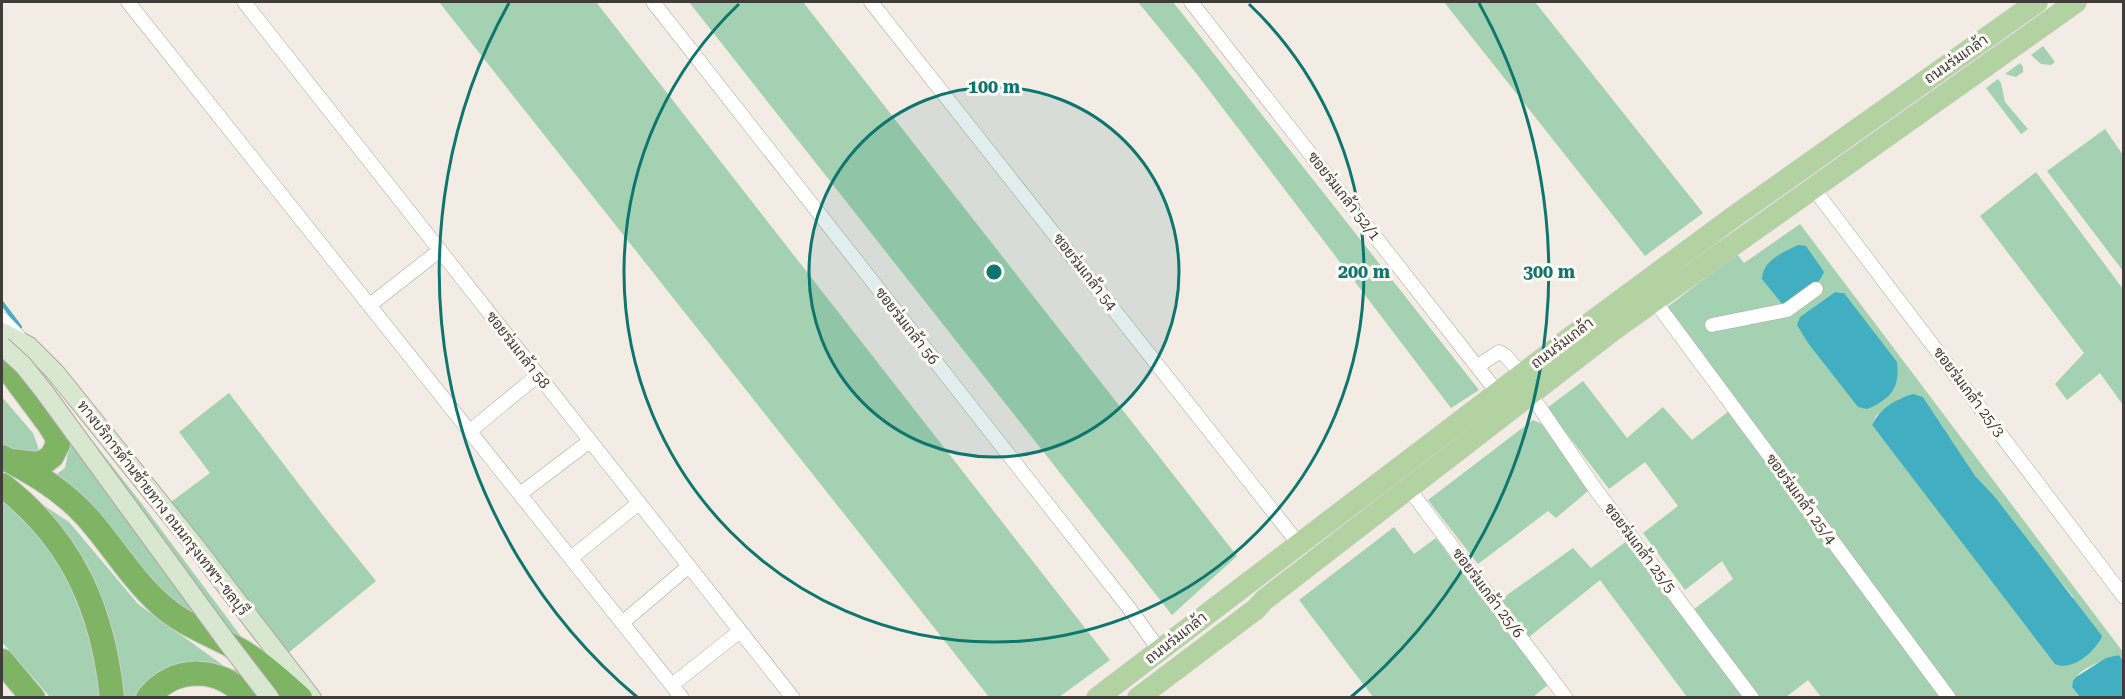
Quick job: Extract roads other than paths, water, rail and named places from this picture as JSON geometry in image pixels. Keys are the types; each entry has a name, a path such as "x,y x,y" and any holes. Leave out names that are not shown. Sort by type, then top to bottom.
{"highway":[{"path":"2,362 56,435 58,444 52,456 44,462 36,464 4,458"},
{"path":"4,458 55,488 76,506 160,604 196,628 243,652 300,698"},
{"path":"2,485 36,515 61,546 79,574 94,609 104,645 112,698"},
{"path":"2,661 33,698"},
{"path":"148,698 153,691 171,678 191,672 211,674 227,679 247,698"}],"main road":[{"name":"ถนนร่มเกล้า","path":"1097,698 1521,374 1732,218 2037,2"},
{"name":"ถนนร่มเกล้า","path":"1146,695 1256,609 1264,600 1654,300 2076,2"},
{"name":"ทางบริการด้านซ้ายทาง ถนนกรุงเทพฯ-ชลบุรี","path":"2,332 28,345 65,384 195,546 312,698"},
{"name":"ทางบริการด้านซ้ายทาง ถนนกรุงเทพฯ-ชลบุรี","path":"2,346 23,365 49,398 270,698"}],"street":[{"path":"128,2 682,698"},
{"name":"ซอยร่มเกล้า 58","path":"244,2 793,698"},
{"name":"ซอยร่มเกล้า 56","path":"653,2 1129,608 1160,651"},
{"name":"ซอยร่มเกล้า 54","path":"871,2 1299,543"},
{"name":"ซอยร่มเกล้า 52/1","path":"1191,2 1497,392"},
{"name":"ซอยร่มเกล้า 25/3","path":"1814,189 2124,597"},
{"path":"370,305 440,250"},
{"path":"1712,325 1787,310 1816,289"},
{"name":"ซอยร่มเกล้า 25/4","path":"1654,300 1949,698"},
{"path":"2,319 28,345"},
{"path":"1478,366 1499,352 1506,356 1521,374"},
{"path":"470,431 538,375"},
{"name":"ซอยร่มเกล้า 25/5","path":"1531,395 1596,490 1752,698"},
{"path":"520,494 590,441"},
{"name":"ซอยร่มเกล้า 25/6","path":"1410,489 1566,698"},
{"path":"571,558 639,503"},
{"path":"622,622 689,566"},
{"path":"672,685 740,631"}],"water":[{"path":"1798,245 1806,246 1824,272 1813,287 1783,305 1762,279 1763,272 1774,258"},
{"path":"1835,292 1844,293 1897,362 1897,379 1892,392 1888,397 1867,409 1858,407 1808,343 1797,325 1800,317"},
{"path":"1913,394 1923,397 1975,476 1995,497 2102,636 2095,648 2083,659 2069,665 2055,664 1872,425 1889,405"},
{"path":"2119,655 2123,661 2123,697 2080,697 2072,687 2076,677 2106,658"}],"waterway":[{"path":"2,303 20,327"}]}
